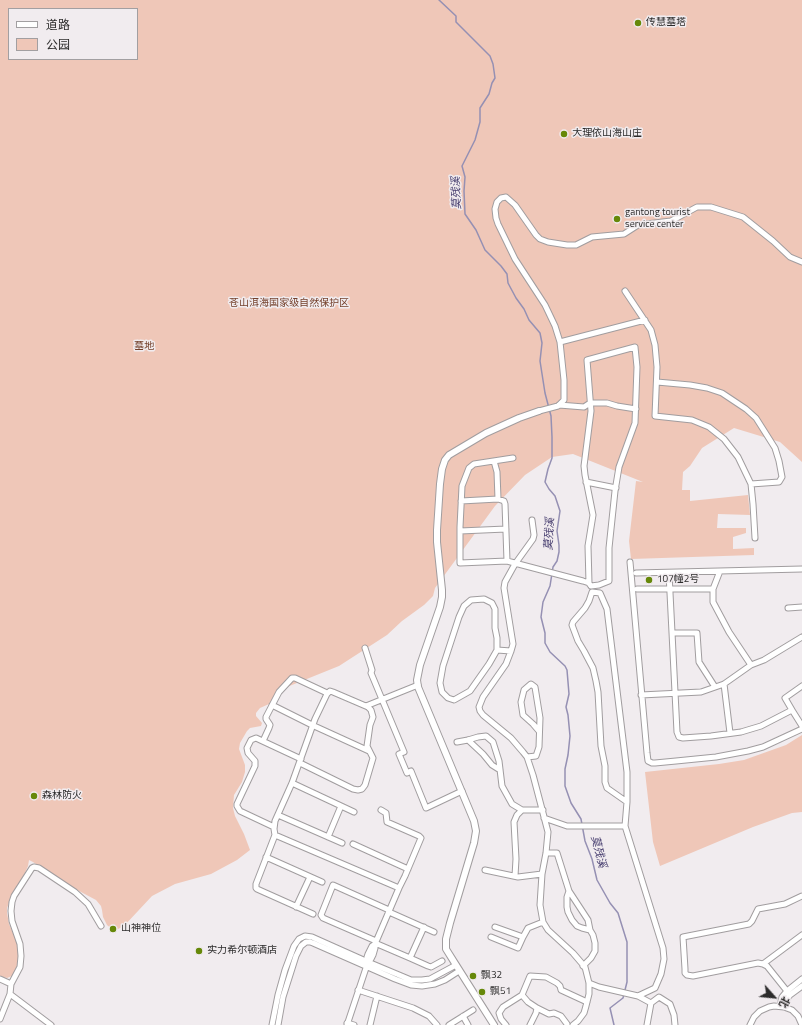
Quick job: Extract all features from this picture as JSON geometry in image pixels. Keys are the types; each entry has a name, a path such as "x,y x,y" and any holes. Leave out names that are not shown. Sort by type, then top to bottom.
{"street":[{"path":"559,405 563,401 564,397 560,342 555,326 545,305 515,259 498,224 495,209 497,202 501,198 506,197 515,205 536,235 540,238 548,242 567,245 576,245 592,237 624,234 638,225 671,221 697,207 712,207 743,217 790,257 802,262"},
{"path":"625,291 652,330 657,367 655,416 692,420 709,427 724,439 738,457 750,484 755,538"},
{"path":"560,342 645,320"},
{"path":"513,458 474,464 469,468 462,486 460,563 506,561 590,584 599,585 609,581 609,548 619,467 635,423 637,367 635,347 587,360 591,411 584,466 593,515 588,546 590,584 592,592 585,608 572,625 578,641 593,668 596,681 605,766 605,782 608,788 627,802"},
{"path":"657,382 690,385 707,388 722,393 746,409 756,418 775,448 782,477 779,482 750,484"},
{"path":"494,1025 446,949 446,939 450,923 475,840 476,831 474,821 418,685 418,674 442,597 437,530 442,469 445,460 449,455 486,433 519,418 539,411 559,405 584,407 590,404 607,403 636,409"},
{"path":"494,461 497,472 498,498"},
{"path":"586,482 616,488"},
{"path":"461,501 498,498 504,501 506,561"},
{"path":"532,520 534,535 533,539 515,564 505,582 504,588 513,644 511,652 506,664 479,707 483,715 511,738 527,757 533,775 548,832 542,874 540,905 543,922 548,930 573,953 585,967 589,983 588,1002 584,1013 573,1025"},
{"path":"460,531 506,530"},
{"path":"630,562 649,762 652,763 748,752 763,747 802,727 785,698 802,686"},
{"path":"636,573 802,569"},
{"path":"720,571 713,589 713,602 729,632 751,665"},
{"path":"669,573 677,732 679,737 711,736 740,732 761,726 792,710"},
{"path":"599,585 600,593 608,609 627,772 625,826 663,948 664,959 661,974 654,988 638,996"},
{"path":"638,590 713,589"},
{"path":"592,592 600,593"},
{"path":"484,598 492,603 495,609 494,624 497,638 497,650 470,691 454,700 448,698 442,692 440,683 443,666 458,616 464,606 471,600 484,598"},
{"path":"788,608 802,607"},
{"path":"672,633 698,633 699,662 715,687"},
{"path":"642,695 701,692 724,684 751,665 764,660 802,637"},
{"path":"364,648 372,670 371,672 404,752 399,754 407,773 411,771 426,808 462,791"},
{"path":"497,650 511,652"},
{"path":"263,741 270,726 266,717 282,688 293,677 327,693 330,691 366,706 373,714 367,746 373,758 364,788 360,790 354,789 300,761 263,741 258,738 254,738 251,741 247,748 248,753 254,760 255,764 237,806 240,811 274,827"},
{"path":"527,757 536,756 539,747 540,718 535,687 531,684 524,690 521,702 523,715 539,731"},
{"path":"724,684 730,733"},
{"path":"366,706 418,685"},
{"path":"312,914 256,888 256,884 275,835 274,827 278,815 292,783 312,725 327,693"},
{"path":"272,705 369,751"},
{"path":"457,742 486,736 492,742 499,761 502,786 512,804 522,810 542,810"},
{"path":"468,740 492,765 500,770"},
{"path":"292,783 354,812"},
{"path":"328,837 341,806"},
{"path":"354,1025 347,1024 367,964 373,955 375,943 404,880 421,838 387,822 386,813 381,810"},
{"path":"515,876 516,859 514,822 517,815 522,810"},
{"path":"278,815 342,842"},
{"path":"544,818 567,826 625,826"},
{"path":"275,835 399,888"},
{"path":"353,844 408,869"},
{"path":"546,853 557,853 569,891 587,917 590,930 593,935 595,951 591,958 583,966"},
{"path":"266,857 322,882"},
{"path":"0,1019 10,994 11,984 20,966 22,956 20,944 12,921 12,902 14,896 32,868 39,868 75,892 88,904 101,926"},
{"path":"485,870 515,876 542,874"},
{"path":"296,907 310,877"},
{"path":"434,932 334,886 321,915 323,918 375,943 428,966 431,967 442,961"},
{"path":"569,891 567,897 567,907 572,920 577,926 590,930"},
{"path":"787,991 768,966 758,963 688,976 685,973 684,937 749,924 758,909 785,904 802,896"},
{"path":"491,937 518,948 528,928 543,922"},
{"path":"410,958 424,927"},
{"path":"495,927 523,936"},
{"path":"763,964 802,935"},
{"path":"272,1025 278,995 294,946 299,939 307,936 312,937 395,979 411,985 422,986 437,983 445,980 457,968"},
{"path":"278,1025 284,997 296,956 303,943 313,943 411,980 425,980 457,968"},
{"path":"506,1025 501,1019 499,1013 502,1007 522,995 530,976 546,977 557,982 561,990 588,1002"},
{"path":"435,977 437,983"},
{"path":"0,979 11,984"},
{"path":"782,1007 782,997 787,991 802,980"},
{"path":"589,983 599,987 638,996 651,1003"},
{"path":"782,1007 790,995 802,986"},
{"path":"654,988 659,997 670,1004 676,1025"},
{"path":"358,990 420,1011 431,1017 437,1025"},
{"path":"10,994 50,1025"},
{"path":"522,995 528,1002 537,1008 550,1014 554,1013 561,1016 567,1025"},
{"path":"370,1025 377,996"},
{"path":"648,1025 651,1003 659,997"},
{"path":"750,1025 754,1017 760,1011 769,1007 782,1007 795,1013 802,1025"},
{"path":"530,1025 537,1008"},
{"path":"449,1025 472,1010"},
{"path":"462,1016 468,1025"}],"green space":[{"name":"苍山洱海国家级自然保护区","path":"0,0 802,0 802,462 780,442 734,428 702,448 690,466 683,472 682,490 690,490 690,501 748,495 750,515 718,514 717,528 746,528 746,533 733,537 733,549 754,548 754,555 631,559 629,541 636,481 643,482 573,454 552,457 525,475 495,506 435,588 433,596 424,605 402,621 387,635 339,666 277,691 269,704 260,708 256,713 256,716 262,723 261,726 250,728 240,743 239,749 245,765 245,772 242,782 234,795 233,808 250,850 237,860 211,874 175,884 152,896 124,926 114,931 107,925 103,917 101,906 96,900 66,884 29,860 24,875 11,897 7,908 9,924 18,944 20,955 16,969 12,976 7,978 0,976"},
{"path":"802,735 802,812 792,813 753,827 660,866 653,842 645,772 744,760 786,745"}],"waterway":[{"name":"莫残溪","path":"439,0 456,16 456,22 490,56 495,78 489,94 480,108 480,122 475,140 462,166 465,177 465,214 476,230 485,250 507,274 508,283 529,320 540,333 542,343 540,361 545,393 551,416 552,437 552,458 545,482 555,496 560,511 557,531 559,552 557,561 553,567 550,586 543,602 541,617 545,633 545,643 550,652 565,666 567,670 569,694 566,707 570,736 565,769 565,786 571,803 581,819 585,841 592,859 597,880 610,903 618,913 627,942 627,982 623,998 610,1008 614,1025"}],"place":[{"name":"传慧墓塔","path":"638,23"},
{"name":"大理依山海山庄","path":"564,134"},
{"name":"gantong tourist service center","path":"617,219"},
{"name":"107幢2号","path":"649,580"},
{"name":"森林防火","path":"34,796"},
{"name":"山神神位","path":"113,929"},
{"name":"实力希尔顿酒店","path":"199,951"},
{"name":"飘32","path":"473,976"},
{"name":"飘51","path":"482,992"}],"park label":[{"name":"墓地","path":"144,347"}]}
